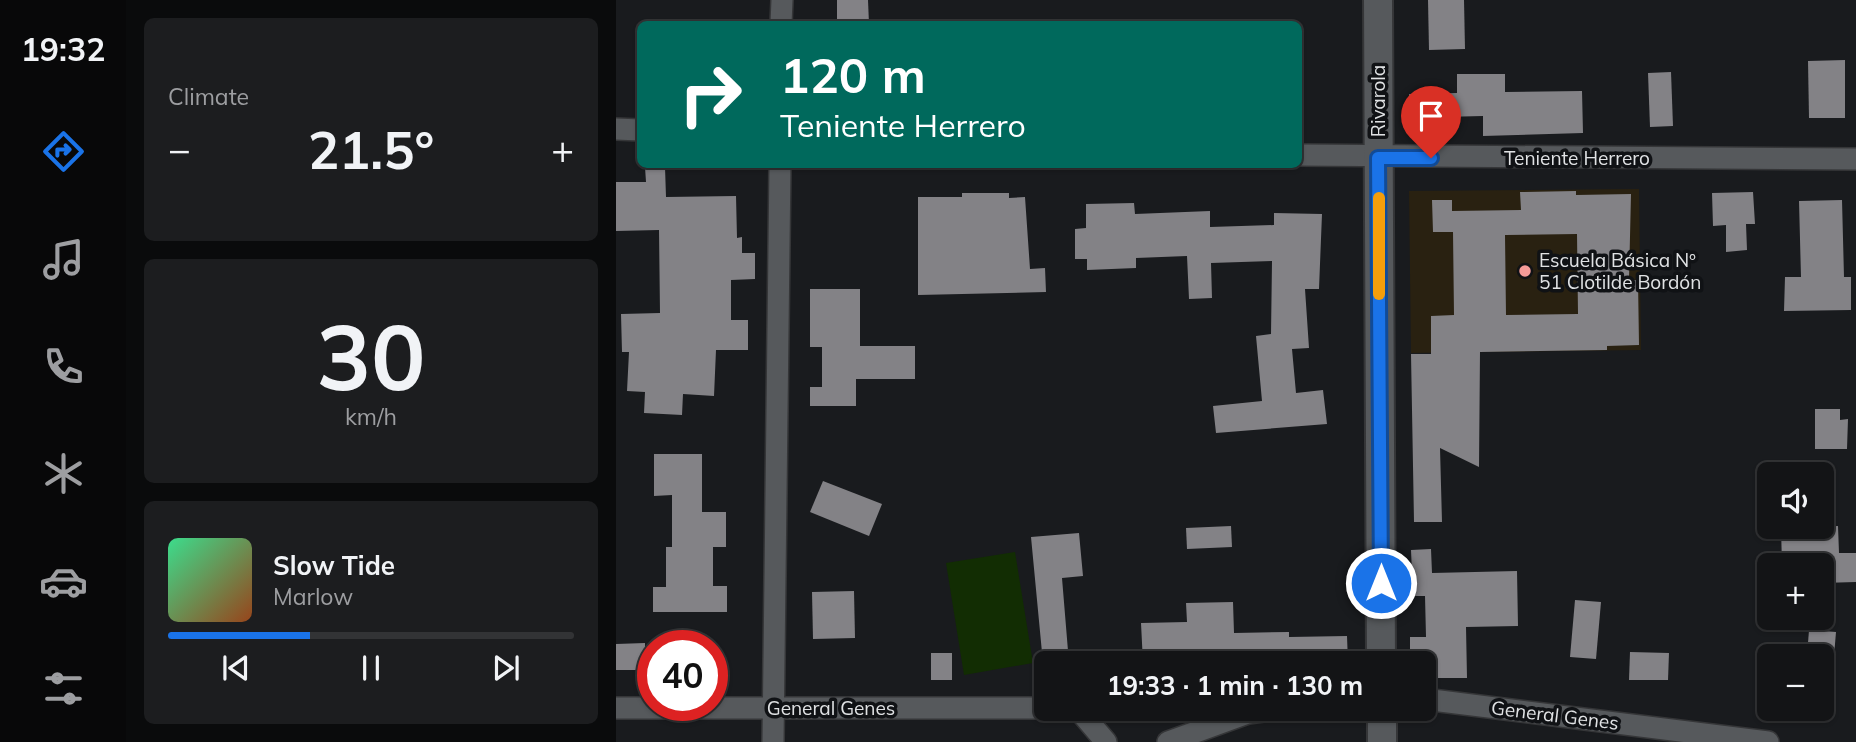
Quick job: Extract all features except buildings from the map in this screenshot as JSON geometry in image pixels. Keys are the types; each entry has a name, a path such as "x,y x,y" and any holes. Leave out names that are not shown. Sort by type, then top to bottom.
{"street":[{"path":"781,21 782,0"},
{"name":"Rivarola","path":"1378,0 1381,651"},
{"path":"616,130 637,130"},
{"name":"Teniente Herrero","path":"1302,155 1378,158 1856,159"},
{"path":"773,742 780,168"},
{"name":"General Genes","path":"1436,700 1769,742"},
{"name":"General Genes","path":"616,708 1034,708"},
{"path":"1088,721 1106,742"},
{"path":"1167,742 1226,721"},
{"path":"1381,721 1381,742"}],"shaded area":[{"name":"Escuela Básica Nº 51 Clotilde Bordón","path":"1639,189 1641,350 1411,353 1409,191"}],"green space":[{"path":"1015,552 1033,663 964,675 946,563"}],"slow traffic":[{"path":"1379,198 1379,294"}],"place":[{"name":"Escuela Básica Nº 51 Clotilde Bordón","path":"1525,271"}],"route":[{"path":"1381,583 1378,158 1431,158"}]}
